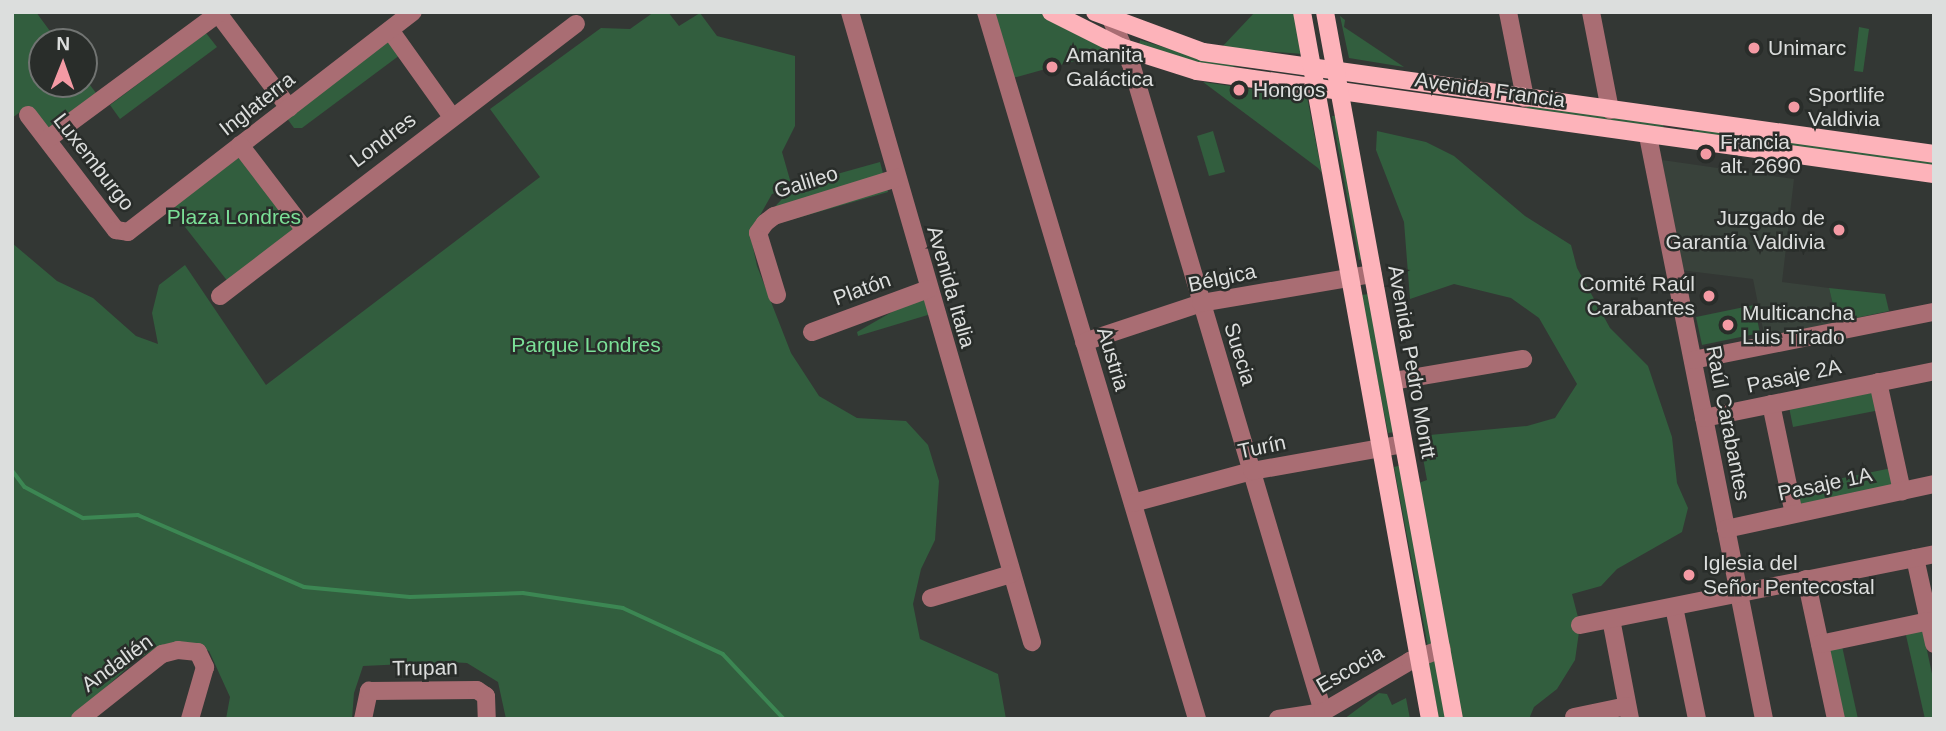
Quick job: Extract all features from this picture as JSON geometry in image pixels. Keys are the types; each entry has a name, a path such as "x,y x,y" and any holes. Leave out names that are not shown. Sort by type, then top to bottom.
{"main road":[{"name":"Avenida Francia","path":"1051,12 1121,47 1197,71 1674,140 1934,174"},
{"path":"1302,12 1430,719"},
{"name":"Avenida Pedro Montt","path":"1325,12 1454,719"},
{"name":"Avenida Francia","path":"1105,15 1203,52 1934,154"},
{"path":"1509,116 1518,97"},
{"path":"1674,140 1675,119"}],"street":[{"name":"Inglaterra","path":"128,232 413,12"},
{"name":"Avenida Italia","path":"850,12 1032,642"},
{"name":"Austria","path":"986,12 1197,719"},
{"path":"1508,12 1518,97"},
{"path":"1591,12 1610,110"},
{"path":"48,139 218,13 289,108"},
{"name":"Suecia","path":"1105,15 1132,67 1323,712"},
{"name":"Londres","path":"220,296 304,229 576,24"},
{"path":"390,30 452,117"},
{"name":"Luxemburgo","path":"28,115 116,230 128,232"},
{"name":"Raúl Carabantes","path":"1648,136 1764,719"},
{"path":"240,145 304,229"},
{"name":"Galileo","path":"777,295 758,233 765,223 774,216 897,178"},
{"name":"Bélgica","path":"1084,342 1201,303 1373,274"},
{"name":"Platón","path":"811,332 928,289"},
{"path":"1693,360 1934,312"},
{"path":"1393,381 1523,359"},
{"name":"Pasaje 2A","path":"1704,418 1934,371"},
{"path":"1878,382 1902,491"},
{"path":"1771,404 1794,514"},
{"name":"Turín","path":"1133,503 1252,471 1404,444"},
{"name":"Pasaje 1A","path":"1726,528 1934,484"},
{"path":"1580,625 1934,554"},
{"path":"1915,558 1934,645"},
{"path":"931,598 1011,574"},
{"path":"1806,579 1836,719"},
{"path":"1674,607 1697,719"},
{"path":"1574,717 1629,712 1611,619"},
{"path":"1820,644 1929,621"},
{"name":"Escocia","path":"1278,719 1323,712 1419,657 1442,649"},
{"name":"Andalién","path":"79,719 162,654 178,650 198,652 205,667 190,719"},
{"name":"Trupan","path":"363,719 369,691 465,690 486,696 487,719"}],"shaded area":[{"path":"1662,160 1794,179 1782,282 1829,288 1837,322 1765,339 1753,279 1680,270"}],"green space":[{"path":"12,12 36,12 48,28 28,28 28,98 89,98 47,129 27,107 12,118"},
{"name":"Parque Londres","path":"654,12 668,12 679,26 700,13 717,36 795,56 795,126 782,152 792,187 772,194 750,233 757,266 791,353 819,396 857,418 906,421 928,445 939,481 935,540 921,569 913,604 920,639 998,674 1006,719 506,719 498,682 467,663 449,662 363,666 354,693 352,719 226,719 230,697 209,651 188,642 162,645 136,660 71,719 12,719 12,243 57,281 93,298 136,336 158,344 152,313 159,285 185,265 266,385 540,177 490,109 601,28 630,29"},
{"path":"993,12 1047,12 1114,50 1013,78"},
{"path":"1255,12 1297,12 1303,54 1221,48"},
{"path":"1340,16 1345,20 1344,27 1404,67 1349,58"},
{"path":"1859,27 1869,29 1863,72 1854,71"},
{"path":"206,33 217,47 120,119 110,105"},
{"path":"389,40 400,55 302,128 294,128 286,117"},
{"path":"1140,40 1190,55 1296,72 1235,66 1226,70 1139,48"},
{"path":"1203,82 1307,97 1322,173 1318,168"},
{"path":"1526,105 1663,125 1664,128 1524,110"},
{"path":"1332,116 1336,116 1365,259 1359,260"},
{"path":"1693,129 1934,160 1934,165 1693,136"},
{"path":"1213,131 1225,172 1209,176 1197,136"},
{"path":"1377,131 1426,142 1454,156 1525,216 1571,245 1577,268 1610,328 1648,366 1672,437 1677,483 1688,508 1682,532 1617,569 1601,586 1572,594 1580,625 1575,660 1557,689 1534,707 1529,719 1455,719 1413,485 1427,480 1419,436 1527,426 1555,418 1577,384 1539,318 1511,298 1454,284 1410,299 1404,222 1376,150"},
{"name":"Plaza Londres","path":"238,146 298,226 229,283 167,204"},
{"path":"880,162 888,192 773,225 769,213 794,186"},
{"path":"1829,288 1885,294 1889,311 1837,322"},
{"path":"925,293 931,314 858,336 857,332"},
{"path":"1369,294 1395,432 1388,433 1361,295"},
{"name":"Multicancha Luis Tirado","path":"1754,305 1760,333 1702,345 1696,317"},
{"path":"1874,388 1880,410 1793,427 1789,407"},
{"path":"1402,465 1435,644 1428,647 1394,467"},
{"path":"1892,468 1896,487 1796,507 1793,488"},
{"path":"1922,627 1934,683 1934,719 1925,719 1905,631"},
{"path":"1842,646 1858,719 1843,719 1827,649"},
{"path":"1436,655 1447,719 1439,719 1428,659"},
{"path":"1379,693 1387,694 1392,705 1406,698 1410,719 1344,719"}],"waterway":[{"path":"12,470 25,487 83,518 138,515 304,587 410,597 523,593 623,608 723,654 784,719"}],"place":[{"name":"Unimarc","path":"1754,48"},
{"name":"Amanita Galáctica","path":"1052,67"},
{"name":"Hongos","path":"1239,90"},
{"name":"Sportlife Valdivia","path":"1794,107"},
{"name":"Francia alt. 2690","path":"1706,154"},
{"name":"Juzgado de Garantía Valdivia","path":"1839,230"},
{"name":"Comité Raúl Carabantes","path":"1709,296"},
{"name":"Multicancha Luis Tirado","path":"1728,325"},
{"name":"Iglesia del Señor Pentecostal","path":"1689,575"}]}
